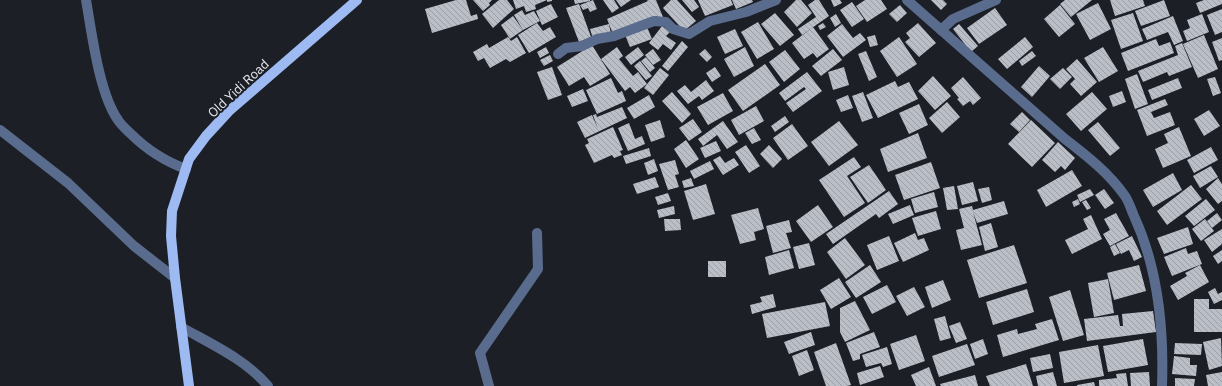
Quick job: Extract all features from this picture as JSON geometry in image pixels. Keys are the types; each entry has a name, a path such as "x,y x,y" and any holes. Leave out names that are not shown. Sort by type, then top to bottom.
{"main road":[{"name":"Old Yidi Road","path":"189,386 174,278 171,236 172,211 186,169 194,153 228,111 357,0"}],"street":[{"path":"86,0 101,75 109,104 118,121 145,148 167,162 186,169"},
{"path":"558,54 566,48 582,46 654,21 666,22 673,29 690,34 710,21 746,12 776,0"},
{"path":"907,0 1065,140 1105,172 1126,197 1144,238 1154,278 1163,349 1162,386"},
{"path":"941,30 953,19 996,0"},
{"path":"0,130 68,183 134,246 174,278"},
{"path":"489,386 480,353 538,269 537,233"},
{"path":"181,327 229,354 261,378 268,386"}],"building":[{"path":"456,0 466,0 471,16 477,14 478,19 432,33 425,9"},
{"path":"473,0 492,0 489,3 490,5 483,11"},
{"path":"499,0 507,0 514,9 493,28 482,14"},
{"path":"513,0 547,0 535,5 536,9 526,12 524,6 516,9"},
{"path":"574,0 590,0 590,1 575,4"},
{"path":"593,0 597,9 590,12 588,8 583,10 580,5"},
{"path":"603,0 614,0 619,8 612,13"},
{"path":"616,0 631,0 621,7"},
{"path":"647,0 656,0 663,17 658,19 657,16 613,34 607,19 648,1"},
{"path":"671,0 677,0 696,21 684,31 663,8"},
{"path":"682,0 694,0 699,7 692,12"},
{"path":"698,0 731,0 733,5 705,16"},
{"path":"732,0 752,0 753,2 736,9"},
{"path":"796,0 801,0 812,13 797,27 784,12"},
{"path":"815,0 819,0 829,16 802,35 798,29 816,17 808,5"},
{"path":"831,0 840,0 842,3 834,7"},
{"path":"865,0 881,0 887,9 867,22 856,6"},
{"path":"931,0 943,0 947,4 941,10"},
{"path":"1065,0 1092,0 1071,17 1060,4"},
{"path":"1110,0 1143,0 1145,6 1115,16"},
{"path":"1164,0 1170,16 1141,26 1135,11"},
{"path":"1204,0 1222,0 1222,4 1200,13 1196,3"},
{"path":"852,2 864,19 852,27 840,10"},
{"path":"1098,3 1111,29 1090,40 1076,14"},
{"path":"551,4 558,17 542,25 536,11"},
{"path":"579,4 591,37 579,42 566,8"},
{"path":"900,5 907,13 897,22 889,14"},
{"path":"1060,5 1075,24 1059,37 1044,19"},
{"path":"995,8 1007,25 979,44 967,28"},
{"path":"1222,9 1222,32 1215,35 1207,15"},
{"path":"522,10 525,15 534,11 540,21 523,30 514,15"},
{"path":"775,13 794,35 780,46 761,24"},
{"path":"1133,13 1143,41 1121,49 1111,20"},
{"path":"836,14 841,23 835,27 830,18"},
{"path":"1202,14 1209,32 1187,41 1183,31 1190,28 1187,20"},
{"path":"513,16 523,30 510,39 501,25"},
{"path":"1173,16 1183,41 1174,45 1168,32 1147,40 1142,29"},
{"path":"758,22 774,49 757,59 741,32"},
{"path":"537,23 543,31 550,27 556,37 529,53 518,35"},
{"path":"823,23 826,27 820,30 818,26"},
{"path":"918,23 936,43 919,57 905,42 910,38 906,33"},
{"path":"609,24 611,34 593,39 590,29"},
{"path":"842,24 853,38 860,33 866,40 843,57 827,36"},
{"path":"959,24 978,46 971,52 953,29"},
{"path":"662,26 670,32 666,36 676,43 671,50 663,44 658,50 649,43"},
{"path":"647,27 652,39 630,47 625,35"},
{"path":"813,27 829,49 817,58 813,53 804,59 792,43"},
{"path":"735,29 743,46 725,54 717,37"},
{"path":"875,35 878,45 870,47 867,37"},
{"path":"1204,35 1218,69 1198,78 1183,44"},
{"path":"508,37 511,41 517,37 526,53 510,62 506,59 490,68 484,58 478,61 473,52 487,44 489,48"},
{"path":"899,37 917,64 897,77 880,51"},
{"path":"1025,37 1033,47 1007,69 998,59"},
{"path":"1222,38 1222,60 1219,61 1212,42"},
{"path":"1156,39 1159,46 1170,42 1174,53 1128,71 1121,53"},
{"path":"682,41 688,47 668,71 662,66"},
{"path":"1182,43 1192,67 1169,76 1167,72 1143,82 1138,71 1178,55 1175,46"},
{"path":"592,45 610,74 590,86 584,77 569,86 557,67"},
{"path":"546,47 549,53 540,58 537,52"},
{"path":"617,47 623,56 619,59 633,76 638,72 647,84 635,93 630,87 625,91 601,59"},
{"path":"638,47 644,55 631,65 625,57"},
{"path":"745,47 754,66 734,77 724,59"},
{"path":"1103,47 1118,71 1099,82 1084,58"},
{"path":"653,49 661,60 653,65 645,55"},
{"path":"705,49 712,57 707,62 699,54"},
{"path":"833,49 842,60 821,76 812,66"},
{"path":"785,50 800,69 784,82 769,62"},
{"path":"866,51 877,77 869,81 858,54"},
{"path":"1032,51 1036,56 1022,66 1019,61"},
{"path":"550,55 553,61 544,66 540,60"},
{"path":"646,57 655,68 650,72 641,61"},
{"path":"1077,59 1097,82 1081,96 1070,84 1075,79 1066,69"},
{"path":"640,61 652,76 646,80 634,66"},
{"path":"765,64 780,85 743,111 728,90"},
{"path":"1039,66 1050,76 1032,97 1021,87"},
{"path":"552,67 562,95 548,100 537,72"},
{"path":"715,67 721,76 712,82 706,73"},
{"path":"844,67 849,85 833,90 828,72"},
{"path":"660,68 669,75 653,95 644,88"},
{"path":"1063,68 1072,77 1060,89 1050,79"},
{"path":"807,72 822,91 793,112 786,103 806,89 804,87 785,101 779,93"},
{"path":"1137,74 1148,104 1135,109 1125,79"},
{"path":"933,76 951,96 935,110 918,91"},
{"path":"963,77 981,98 973,105 970,101 963,106 951,88"},
{"path":"1215,77 1221,93 1213,96 1207,79"},
{"path":"611,78 618,93 622,91 626,101 597,114 586,90"},
{"path":"1178,78 1182,88 1152,100 1148,90"},
{"path":"706,80 714,91 702,100 699,96 688,104 677,91 685,85 691,92"},
{"path":"895,81 898,87 909,82 918,99 878,118 866,95"},
{"path":"583,89 588,101 572,107 567,96"},
{"path":"1122,91 1126,102 1113,107 1109,96"},
{"path":"672,92 691,114 682,123 662,101"},
{"path":"863,92 873,118 862,122 852,96"},
{"path":"1092,92 1107,109 1081,131 1066,114"},
{"path":"723,93 733,111 708,125 697,107"},
{"path":"649,95 655,107 634,119 627,108"},
{"path":"848,95 853,108 841,112 836,100"},
{"path":"1165,99 1168,105 1151,112 1154,118 1170,112 1175,125 1147,136 1137,110"},
{"path":"947,102 960,117 942,133 929,118"},
{"path":"919,104 928,125 909,134 899,113"},
{"path":"756,106 764,121 739,135 731,120"},
{"path":"622,107 627,118 585,138 577,122 592,115 598,129 593,115 596,114 597,117"},
{"path":"1209,110 1220,126 1204,136 1194,119"},
{"path":"1022,112 1030,120 1019,132 1010,124"},
{"path":"785,116 789,122 775,132 771,126"},
{"path":"693,119 702,132 689,141 679,128"},
{"path":"660,120 665,137 651,142 645,125"},
{"path":"1031,120 1055,143 1032,167 1008,144"},
{"path":"723,121 738,142 727,149 717,135 703,146 698,139"},
{"path":"839,121 858,145 829,166 811,142"},
{"path":"1098,122 1120,148 1110,156 1088,130"},
{"path":"629,123 635,139 642,136 645,144 628,151 618,128"},
{"path":"792,124 808,146 788,160 773,138"},
{"path":"613,127 623,150 620,151 622,155 614,158 612,155 594,163 585,145 589,143 587,139"},
{"path":"1179,127 1191,156 1163,168 1155,149 1168,143 1164,134"},
{"path":"754,128 761,140 752,144 745,133"},
{"path":"918,133 927,158 888,172 880,149"},
{"path":"686,140 699,159 686,168 674,149"},
{"path":"716,141 721,151 705,158 700,148"},
{"path":"1058,142 1075,158 1065,170 1061,166 1055,172 1042,160"},
{"path":"746,145 760,166 749,173 735,152"},
{"path":"769,145 782,159 773,168 760,154"},
{"path":"1211,147 1218,160 1194,173 1187,160"},
{"path":"649,148 651,156 626,164 623,156"},
{"path":"720,156 725,163 734,158 739,165 723,175 713,160"},
{"path":"854,157 861,167 847,176 865,203 844,217 819,180"},
{"path":"654,159 658,171 648,175 644,163"},
{"path":"675,160 679,174 675,175 679,187 668,190 659,164"},
{"path":"710,161 714,169 694,179 690,171"},
{"path":"931,162 940,188 904,200 895,175"},
{"path":"869,165 886,190 868,203 850,177"},
{"path":"1211,166 1218,177 1200,188 1193,176"},
{"path":"1072,170 1082,186 1046,207 1037,190"},
{"path":"1173,173 1182,190 1153,207 1143,190"},
{"path":"655,177 659,187 637,194 633,184"},
{"path":"691,178 694,186 684,188 682,181"},
{"path":"1218,178 1222,184 1222,201 1218,204 1206,189"},
{"path":"973,182 978,201 962,205 957,186"},
{"path":"706,184 715,214 693,220 684,191"},
{"path":"1191,185 1202,199 1167,225 1157,211"},
{"path":"954,186 958,209 947,210 943,188"},
{"path":"989,187 992,200 982,203 978,189"},
{"path":"1090,189 1094,195 1080,202 1077,195"},
{"path":"1104,189 1114,203 1105,209 1095,195"},
{"path":"889,191 898,204 879,218 876,214 833,244 826,234"},
{"path":"934,192 938,207 915,213 911,199"},
{"path":"668,193 671,201 658,205 655,197"},
{"path":"1078,199 1080,204 1074,207 1072,202"},
{"path":"1206,199 1215,210 1194,226 1185,216"},
{"path":"1086,200 1091,208 1087,210 1082,202"},
{"path":"1004,201 1008,214 977,223 973,212 982,245 961,250 956,230 964,228 959,209 972,206 973,210"},
{"path":"818,205 833,227 811,242 796,221"},
{"path":"910,205 914,215 893,224 888,214"},
{"path":"674,206 675,214 659,218 657,210"},
{"path":"758,208 764,229 754,232 756,240 740,244 731,215"},
{"path":"936,211 941,229 918,236 912,218"},
{"path":"1116,213 1129,236 1110,246 1103,234 1110,230 1104,219"},
{"path":"1217,213 1222,220 1212,228 1207,221"},
{"path":"1091,215 1102,239 1072,254 1065,240 1088,229 1083,219"},
{"path":"664,219 680,219 681,230 665,231"},
{"path":"1205,219 1214,231 1201,241 1192,229"},
{"path":"789,220 792,232 786,233 791,248 773,253 766,226"},
{"path":"991,223 998,247 985,251 979,227"},
{"path":"1188,227 1193,244 1164,254 1157,238"},
{"path":"1222,229 1222,244 1212,252 1204,240"},
{"path":"915,233 918,240 924,238 929,250 903,262 894,243"},
{"path":"889,236 899,261 877,270 867,245"},
{"path":"1132,236 1142,257 1134,261 1129,250 1121,254 1116,244"},
{"path":"845,238 865,265 846,279 827,252"},
{"path":"809,243 815,265 799,269 793,247"},
{"path":"1115,244 1120,253 1114,256 1110,247"},
{"path":"1014,245 1027,283 979,298 967,260"},
{"path":"1186,248 1188,254 1197,251 1202,264 1172,276 1164,257"},
{"path":"789,250 794,268 769,275 765,257"},
{"path":"1222,250 1222,261 1218,264 1213,256"},
{"path":"708,261 726,261 726,277 708,277"},
{"path":"870,265 881,282 856,298 845,282"},
{"path":"1139,265 1146,291 1114,300 1107,273"},
{"path":"1200,265 1209,282 1178,300 1170,286 1187,276 1185,273"},
{"path":"839,278 851,297 831,309 820,290"},
{"path":"1108,279 1114,313 1094,317 1088,283"},
{"path":"943,280 951,300 932,308 925,287"},
{"path":"887,285 896,302 872,314 863,297"},
{"path":"914,287 925,307 907,316 896,296"},
{"path":"1215,288 1218,294 1222,292 1222,300 1214,304 1208,292"},
{"path":"1027,289 1034,312 993,325 986,302"},
{"path":"1070,290 1084,335 1063,341 1049,297"},
{"path":"773,294 776,307 752,314 750,305 762,302 760,297"},
{"path":"1194,299 1209,299 1209,309 1222,309 1222,332 1194,332"},
{"path":"855,301 870,330 845,342 840,332 840,308"},
{"path":"825,302 830,326 767,338 762,314"},
{"path":"1153,311 1156,332 1087,341 1084,319 1118,315 1120,326 1123,326 1122,314"},
{"path":"945,316 951,338 940,341 934,319"},
{"path":"1052,319 1059,340 1003,357 997,335 1017,329 1018,334 1037,329 1035,324"},
{"path":"960,322 967,339 956,343 949,326"},
{"path":"811,332 815,345 789,354 784,342"},
{"path":"874,332 880,347 860,354 860,359 853,361 846,343"},
{"path":"916,335 925,361 899,370 890,344"},
{"path":"1221,338 1222,366 1209,370 1203,342"},
{"path":"983,339 988,354 975,359 970,344"},
{"path":"1143,339 1148,365 1108,372 1103,346"},
{"path":"836,343 851,385 826,386 814,352"},
{"path":"1175,343 1202,344 1201,355 1174,354"},
{"path":"967,344 975,365 939,377 932,356"},
{"path":"1098,345 1104,376 1064,383 1059,352"},
{"path":"887,347 892,364 883,367 881,363 866,367 862,355"},
{"path":"807,350 814,370 799,376 792,356"},
{"path":"1050,354 1053,368 1033,372 1030,358"},
{"path":"1174,356 1190,358 1190,365 1197,365 1196,376 1172,374"},
{"path":"1026,364 1033,386 990,386 986,376"},
{"path":"880,366 884,377 860,385 857,373"},
{"path":"929,367 936,386 916,386 911,375"},
{"path":"1053,372 1057,386 1038,386 1036,376"},
{"path":"1149,372 1150,386 1131,386 1130,373"},
{"path":"1222,372 1222,386 1208,386 1206,375"},
{"path":"1126,373 1128,386 1099,386 1099,380 1117,378 1116,374"},
{"path":"975,375 978,386 941,386 940,384"},
{"path":"1175,378 1195,379 1194,386 1175,386"},
{"path":"1094,382 1095,386 1077,386 1077,385"}]}
